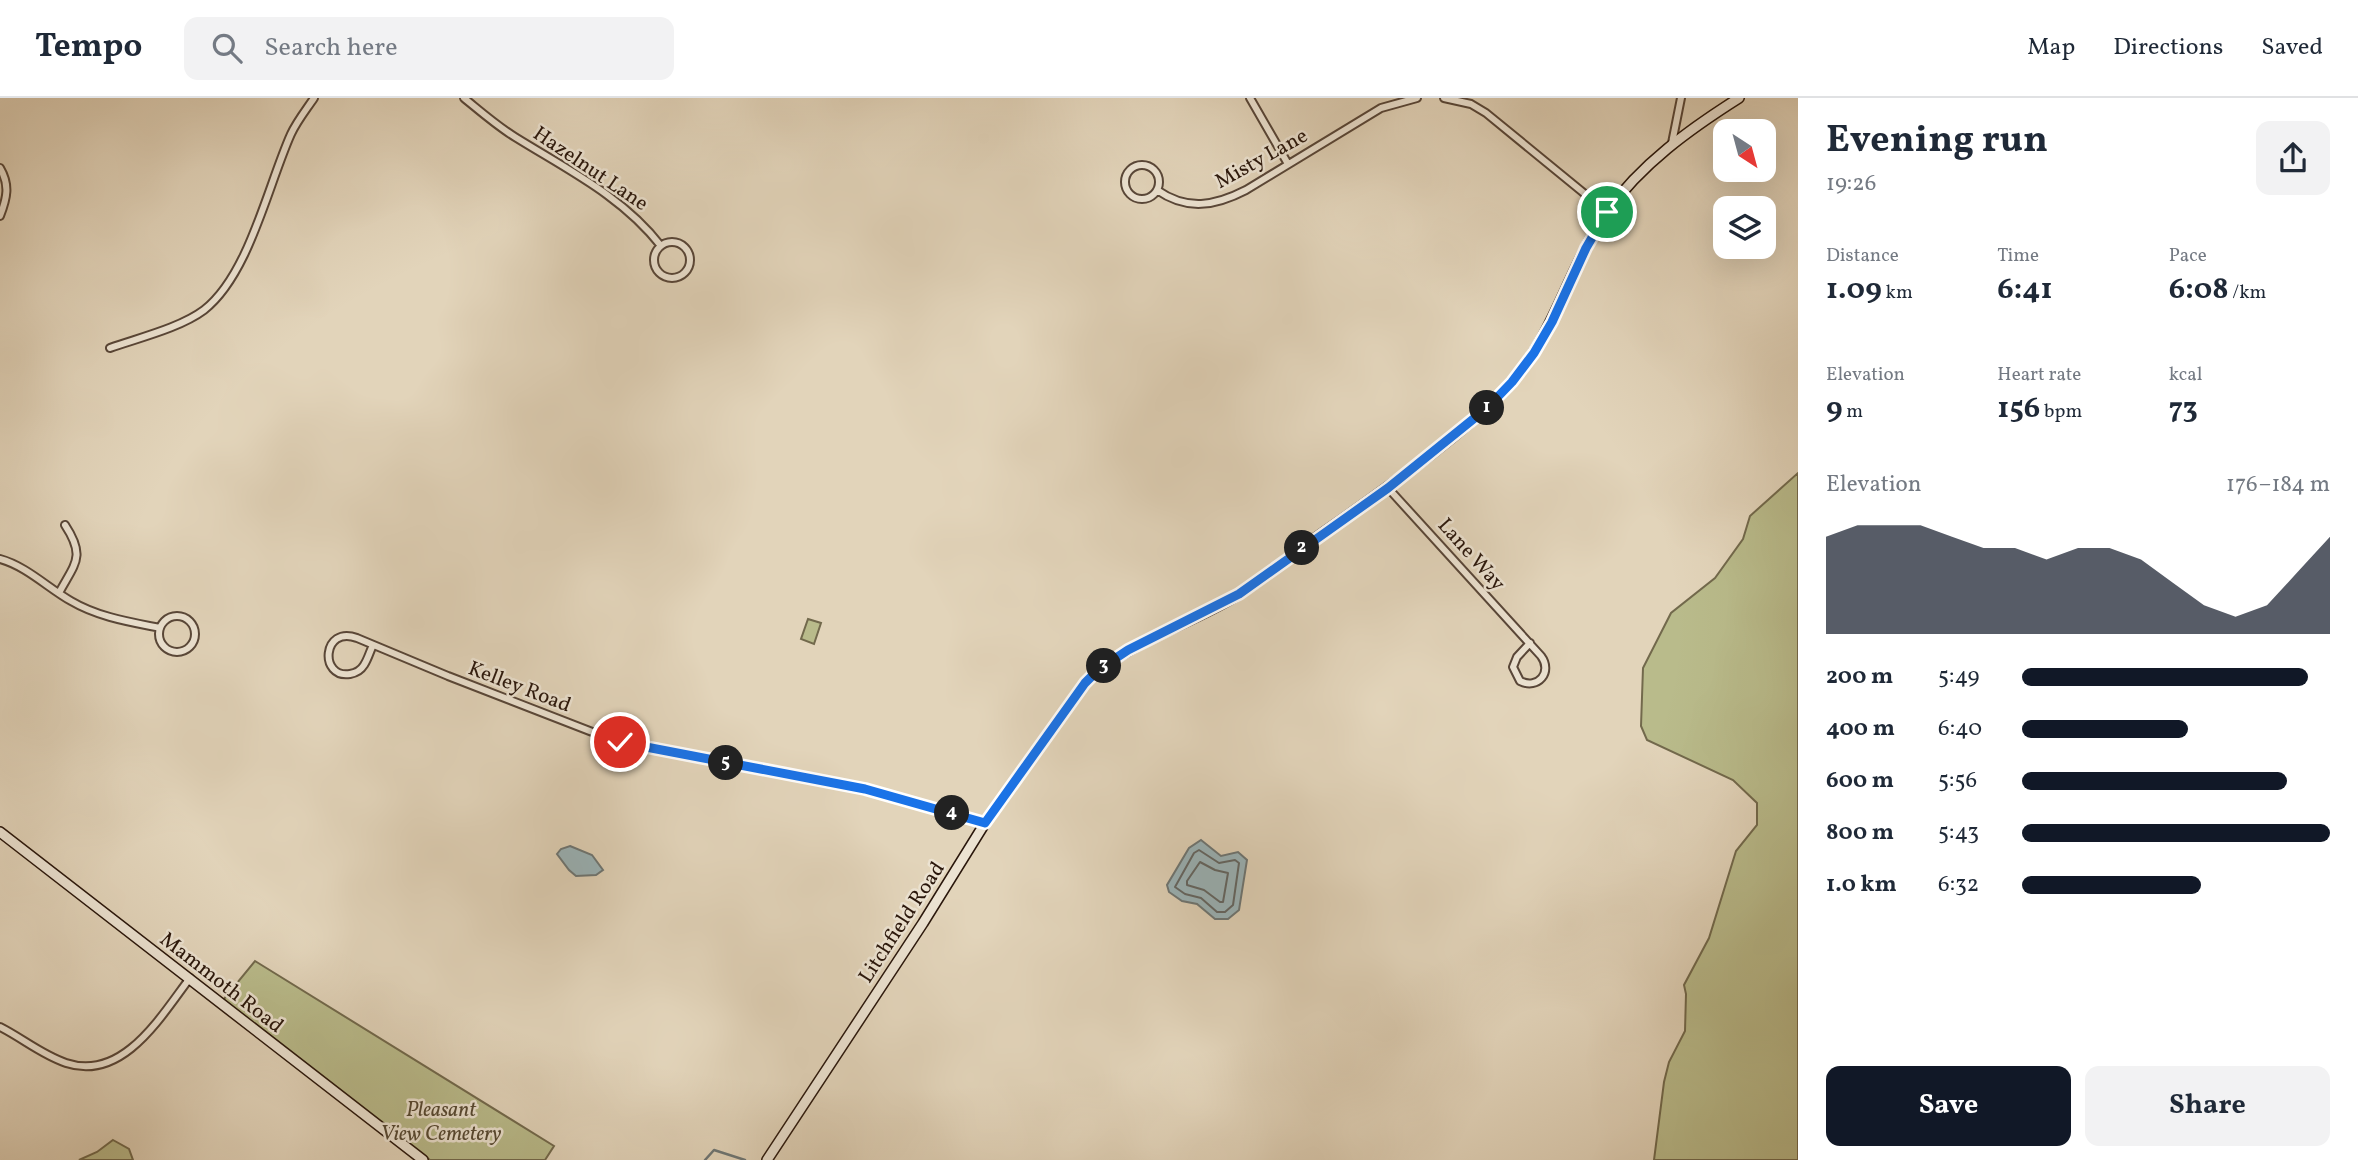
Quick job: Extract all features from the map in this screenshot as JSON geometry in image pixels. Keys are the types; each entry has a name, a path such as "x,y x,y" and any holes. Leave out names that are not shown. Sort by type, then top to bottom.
{"street":[{"path":"110,348 189,319 220,294 263,212 292,131 314,98"},
{"name":"Hazelnut Lane","path":"464,98 507,132 577,174 627,209 643,223 661,246"},
{"path":"1250,98 1289,164"},
{"name":"Misty Lane","path":"1157,190 1176,201 1188,204 1213,204 1246,190 1381,108 1417,98"},
{"path":"1444,98 1471,104 1486,113 1607,212"},
{"path":"1672,144 1681,98"},
{"name":"Litchfield Road","path":"767,1160 923,923 985,823 1085,683 1098,670 1128,650 1239,594 1388,488 1487,408 1523,368 1547,331 1586,248 1607,212 1622,193 1672,144 1739,98"},
{"name":"Misty Lane","path":"1148,165 1157,173 1157,190 1149,197 1138,199 1128,193 1125,176 1132,167 1148,165"},
{"path":"0,168 8,191 0,216"},
{"path":"673,242 684,246 688,251 690,263 684,274 672,278 658,270 654,260 661,246 673,242"},
{"name":"Lane Way","path":"1388,488 1530,643 1544,660 1546,671 1540,680 1530,684 1520,681 1513,667 1517,657 1530,643"},
{"path":"59,593 76,561 78,551 75,540 65,525"},
{"path":"0,559 85,608 160,628"},
{"path":"173,617 185,617 193,625 196,637 185,651 173,652 163,646 160,628 173,617"},
{"name":"Kelley Road","path":"373,645 363,666 353,674 347,675 335,670 328,660 330,647 338,638 351,636 618,742 865,789 985,823"},
{"name":"Mammoth Road","path":"0,832 423,1160"},
{"path":"0,1027 67,1064 83,1067 96,1065 116,1059 133,1047 151,1029 190,978"}],"green space":[{"path":"1798,473 1798,1160 1654,1160 1664,1082 1669,1062 1685,1031 1684,985 1709,938 1736,851 1757,825 1757,803 1733,780 1647,740 1641,726 1643,668 1671,613 1715,578 1743,539 1750,516"},
{"path":"808,619 821,623 814,644 801,639"},
{"name":"Pleasant View Cemetery","path":"255,961 554,1146 545,1160 430,1160 223,1000"},
{"path":"113,1140 129,1149 133,1160 79,1160 97,1152"}],"water":[{"path":"1201,840 1221,856 1238,852 1247,860 1239,910 1228,919 1215,919 1197,904 1182,901 1169,892 1167,885 1189,848"},
{"path":"570,846 592,855 603,870 596,875 576,876 557,854 561,849"}],"waterway":[{"path":"705,1160 714,1150 745,1160"}],"route":[{"path":"620,742 865,789 985,823 1085,683 1098,670 1128,650 1239,594 1388,488 1487,408 1512,382 1534,353 1607,212"}]}
